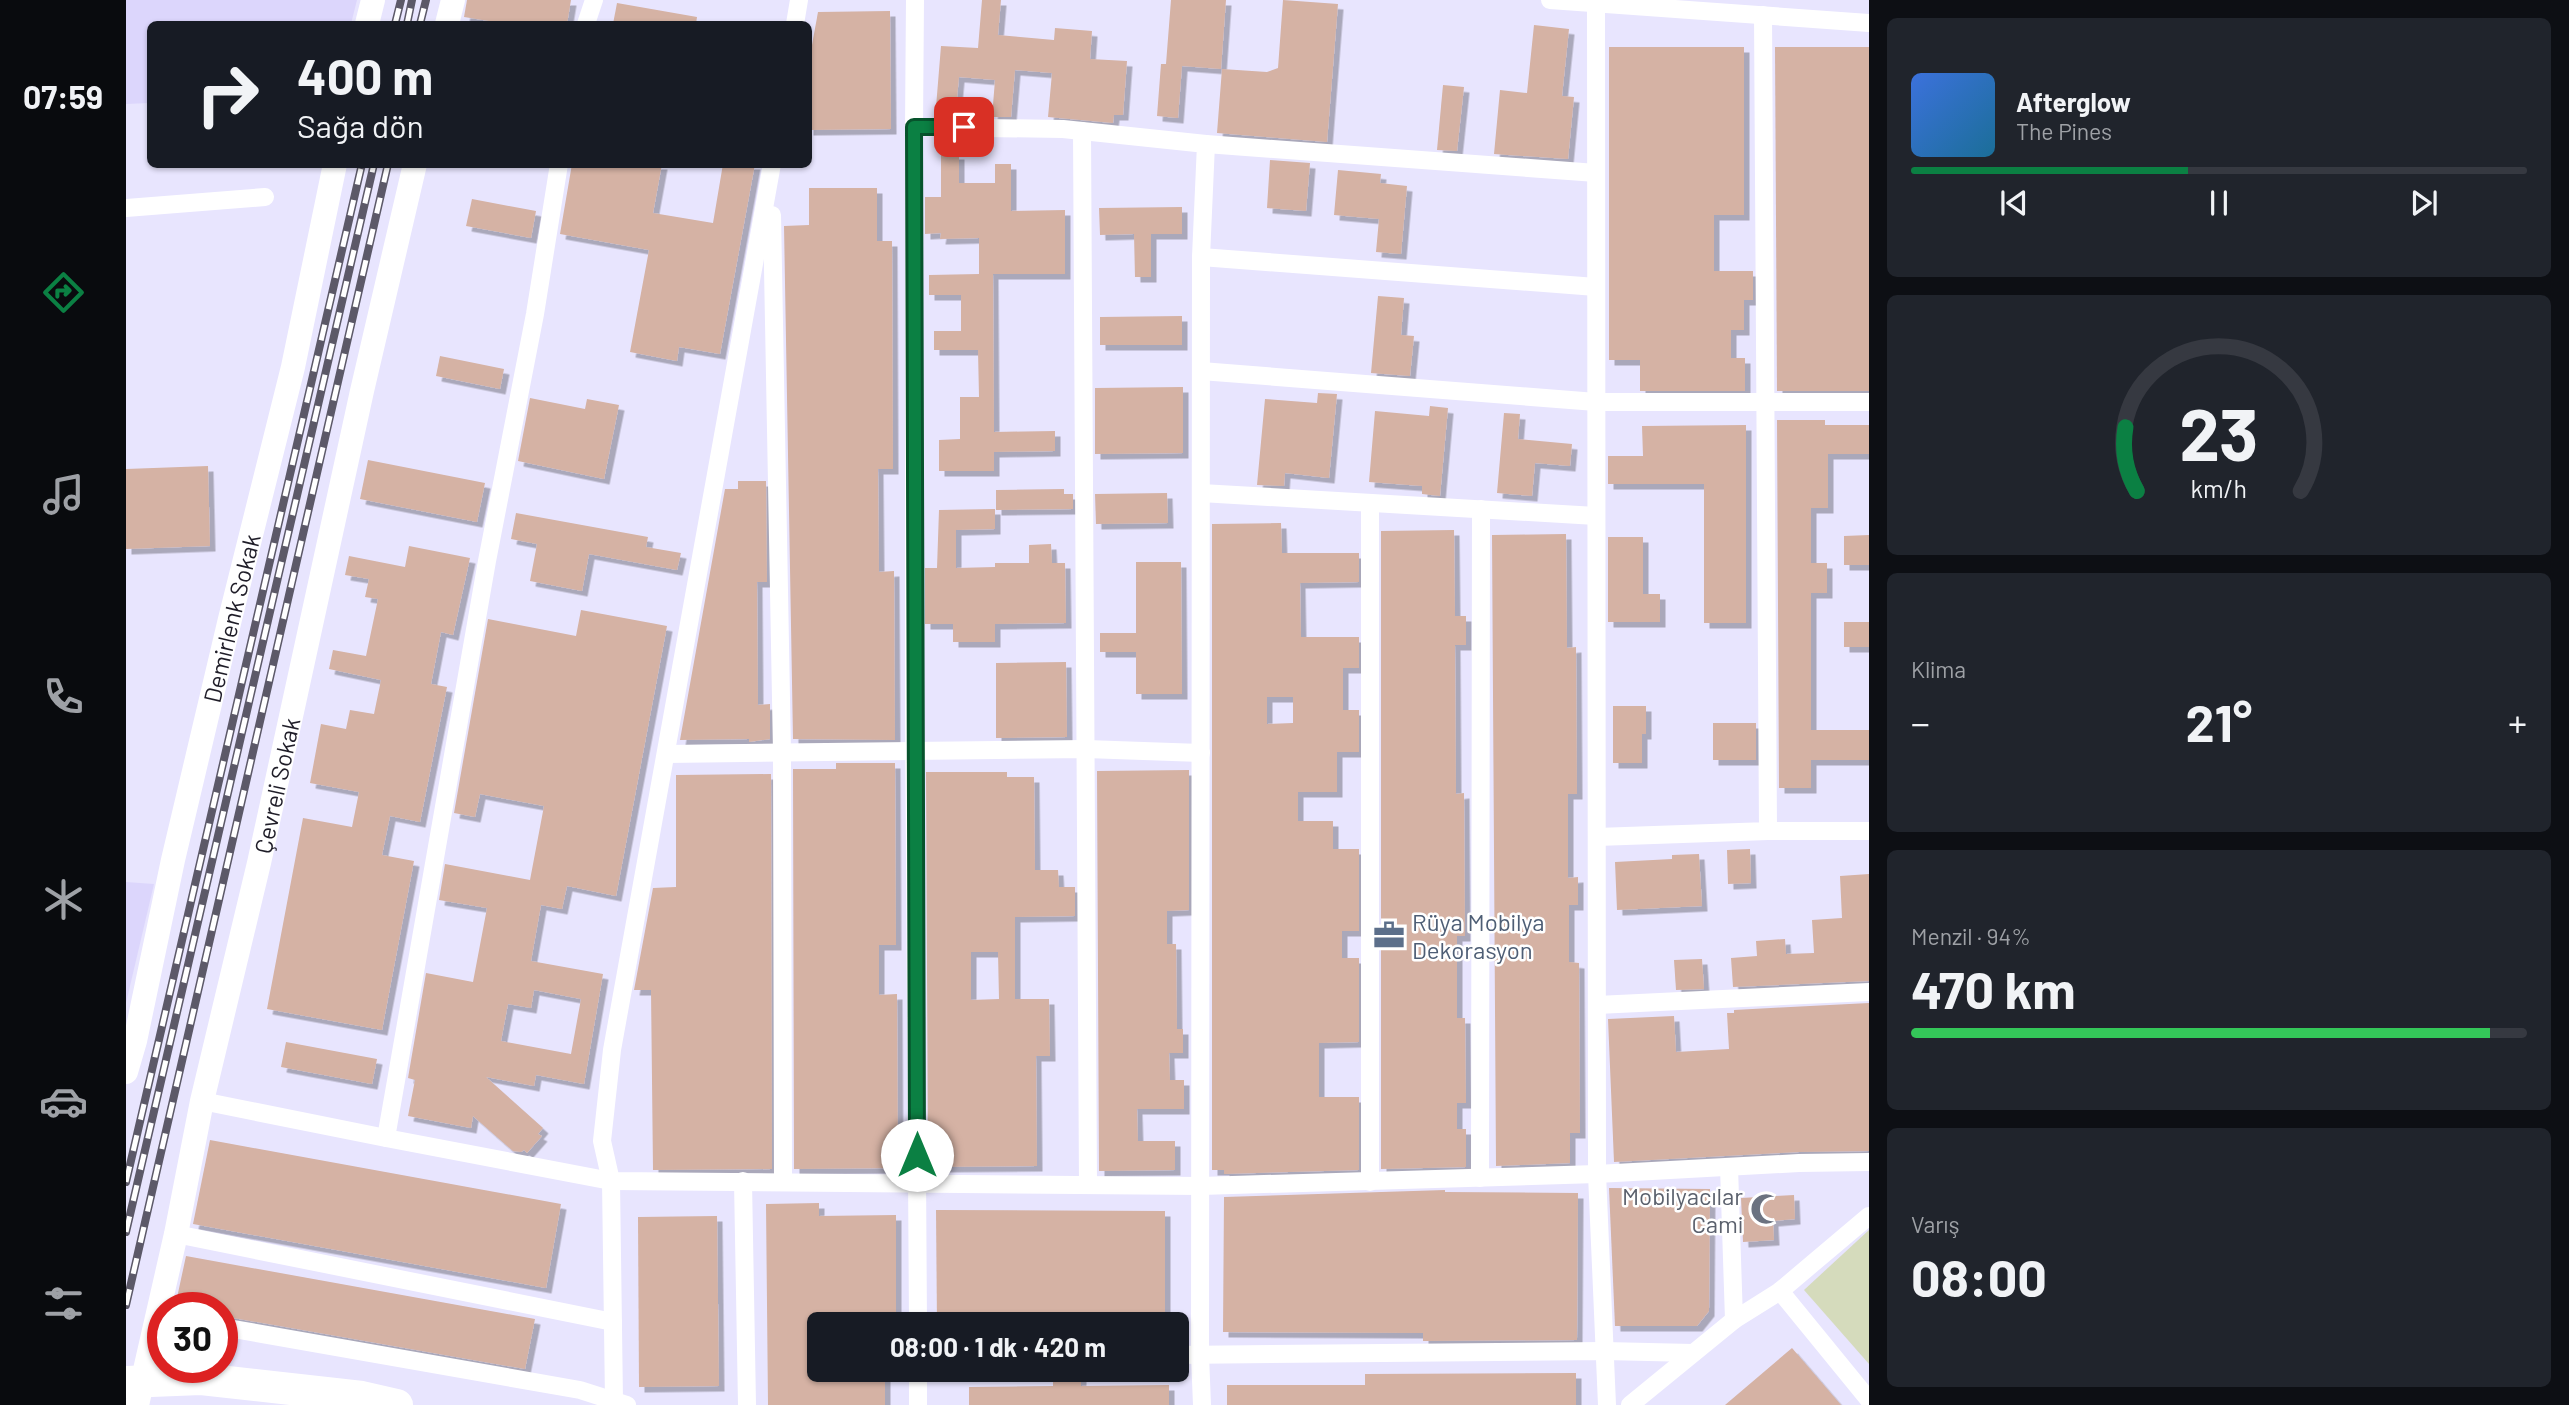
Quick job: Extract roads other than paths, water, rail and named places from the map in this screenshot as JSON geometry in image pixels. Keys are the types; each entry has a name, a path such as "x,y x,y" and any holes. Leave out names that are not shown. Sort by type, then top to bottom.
{"highway":[{"path":"126,1382 201,1379 362,1397 397,1405"}],"street":[{"path":"368,21 373,0"},
{"path":"448,21 453,0"},
{"path":"587,21 594,0"},
{"path":"796,21 799,0"},
{"path":"915,0 914,750 918,1312"},
{"path":"1550,0 1869,23"},
{"path":"1596,2 1597,1174 1607,1405"},
{"path":"1763,16 1768,831"},
{"path":"914,127 1082,131 1206,144 1596,173"},
{"path":"1082,131 1088,1185"},
{"path":"1202,1405 1201,257 1206,144"},
{"name":"Demirlenk Sokak","path":"126,1072 230,619 293,367 334,168"},
{"name":"Çevreli Sokak","path":"164,1292 202,1101 259,863 362,391 414,168"},
{"path":"386,1138 487,561 535,314 558,168"},
{"path":"771,168 782,752 783,1181"},
{"path":"238,1330 579,1390 621,1403 613,1322 611,1181 602,1141 612,1050 771,168"},
{"path":"126,208 265,197"},
{"path":"1201,257 1596,287"},
{"path":"1201,371 1596,402 1869,402"},
{"path":"1201,493 1370,505 1596,516"},
{"path":"1370,505 1370,1182"},
{"path":"1480,1178 1481,509"},
{"path":"666,754 1086,749 1201,753"},
{"path":"1597,837 1768,831 1869,831"},
{"path":"1597,1005 1869,992"},
{"path":"202,1101 611,1181 1201,1186 1597,1174 1869,1162"},
{"path":"1729,1167 1734,1320"},
{"path":"743,1181 747,1405"},
{"path":"1630,1405 1734,1320 1780,1291 1869,1216"},
{"path":"176,1234 613,1322"},
{"path":"1780,1291 1869,1400"},
{"path":"1189,1355 1604,1351 1693,1353"},
{"name":"Çevreli Sokak","path":"137,1405 147,1365"},
{"path":"918,1382 918,1405"}],"railway":[{"path":"396,21 401,0"},
{"path":"408,21 412,0"},
{"path":"421,21 426,0"},
{"path":"126,1182 361,168"},
{"path":"126,1232 373,168"},
{"path":"126,1305 387,168"}],"place":[{"name":"Rüya Mobilya Dekorasyon","path":"1389,935"},
{"name":"Mobilyacılar Cami","path":"1766,1209"}]}
